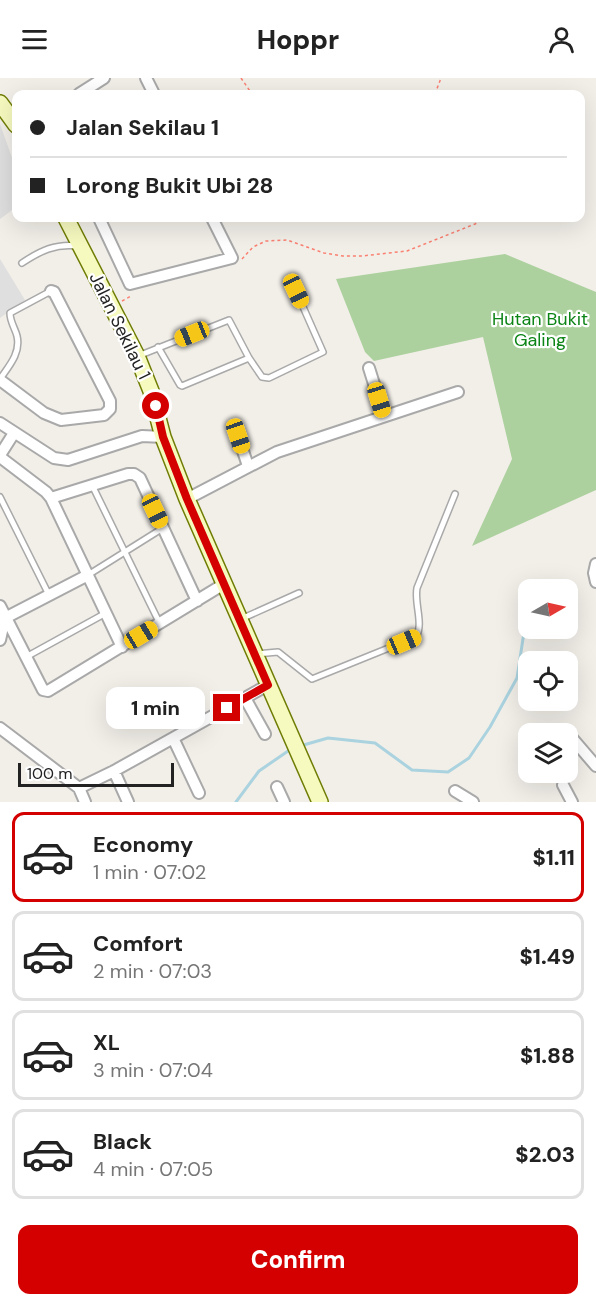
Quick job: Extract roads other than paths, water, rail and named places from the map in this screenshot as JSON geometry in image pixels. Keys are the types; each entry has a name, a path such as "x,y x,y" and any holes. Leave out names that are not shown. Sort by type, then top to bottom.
{"street":[{"path":"85,90 104,78"},
{"path":"0,103 12,120"},
{"name":"Jalan Sekilau 1","path":"68,222 136,356 151,391 163,437 187,499 320,802"},
{"path":"101,222 130,284 232,258 214,222"},
{"path":"0,380 44,413 61,420 104,415 110,409 110,401 54,292 51,291"},
{"path":"369,368 384,416"},
{"path":"187,499 277,452 458,392"},
{"path":"0,423 54,458 68,460 142,436 163,437"},
{"path":"14,433 0,456 51,498 122,646"},
{"path":"238,436 248,466"},
{"path":"51,498 128,474 134,474 140,478 197,601"},
{"path":"596,564 594,573 596,582"},
{"path":"5,618 88,575"},
{"path":"0,606 43,690 48,691 224,584"},
{"path":"0,640 5,618"},
{"path":"79,788 114,771 268,685"},
{"path":"245,698 265,734"},
{"path":"0,728 79,788 85,802"},
{"path":"173,738 199,793"},
{"path":"578,744 596,766"},
{"path":"114,771 128,802"},
{"path":"563,785 572,802"},
{"path":"277,787 284,802"},
{"path":"455,791 473,802"}],"lane":[{"path":"22,263 54,246 80,246"},
{"path":"0,380 16,356 18,339 10,313 51,291"},
{"path":"136,356 229,320 262,377 269,378 323,352 296,291"},
{"path":"158,347 180,386 249,357"},
{"path":"92,485 160,624"},
{"path":"254,654 278,652 312,680 416,637 420,629 416,601 417,588 455,494"},
{"path":"0,497 50,595"},
{"path":"88,575 163,528"},
{"path":"239,620 299,593"},
{"path":"26,657 106,613"}],"waterway":[{"path":"300,746 328,738 375,743 412,770 448,772 469,758 490,727 517,678 523,639"},
{"path":"236,802 259,771 291,749"}],"park label":[{"name":"Hutan Bukit Galing","path":"540,329"}]}
